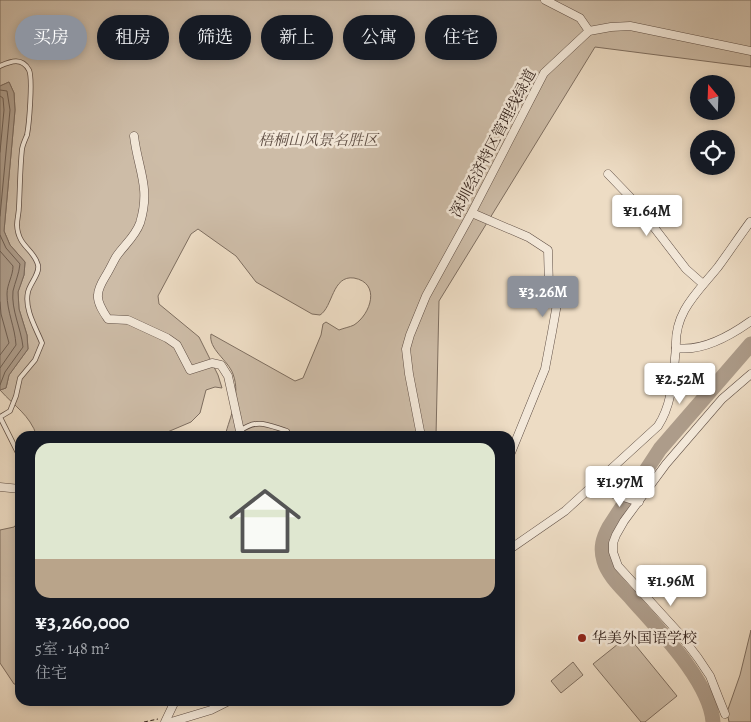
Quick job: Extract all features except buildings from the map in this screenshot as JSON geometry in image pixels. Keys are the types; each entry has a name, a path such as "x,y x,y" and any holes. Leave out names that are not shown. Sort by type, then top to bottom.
{"street":[{"path":"545,0 580,18 589,31 630,26 751,51"},
{"name":"深圳经济特区管理线绿道","path":"420,431 406,348 426,296 472,213 544,73 589,31"},
{"path":"134,136 136,151 144,178 145,193 140,222 134,237 117,256 100,287 97,295 103,313 108,319 128,320 168,338 177,345 190,370 212,363 221,365 228,376 238,431"},
{"path":"608,174 633,200 686,269 703,284"},
{"path":"472,213 528,237 548,250 548,288 556,304 552,332 545,369 515,443"},
{"path":"515,546 565,511 658,426 665,416 672,387 676,333 681,316 692,297 750,222"},
{"path":"676,348 687,350 701,348 751,322"},
{"path":"725,718 710,676 698,658 679,633 618,566 613,552 616,535 666,464 722,398 751,374"},
{"path":"0,487 15,488"},
{"path":"592,487 639,502"},
{"path":"167,720 173,706"},
{"path":"167,720 211,710 219,706"}],"lane":[{"path":"0,66 19,60 25,64 30,72 30,105 27,133 22,146 17,225 20,238 38,263 39,270 27,293 28,306 42,343 35,360 20,378 10,411 0,417 15,447"},
{"path":"242,431 249,424 257,423 287,431"}],"path":[{"path":"144,722 167,720"}],"green space":[{"name":"梧桐山风景名胜区","path":"0,0 751,0 751,67 595,47 439,301 436,431 226,431 234,406 235,382 230,369 212,345 211,334 295,381 303,378 321,335 323,324 326,322 339,330 354,325 369,307 370,292 368,286 362,281 347,278 337,286 324,311 320,315 312,314 256,282 236,256 198,229 191,234 158,296 159,304 199,337 218,375 222,388 215,387 206,390 200,413 191,422 170,431 35,431 26,416 0,390 6,388 9,375 28,349 27,335 19,309 18,292 24,275 25,262 10,245 4,231 15,110 14,93 9,82 0,86"},
{"path":"15,526 15,684 0,663 0,530"},
{"path":"751,630 751,722 729,722 727,712 740,675"},
{"path":"628,636 677,696 645,722 641,722 593,664"},
{"path":"573,662 583,675 561,693 551,681"}],"water":[{"path":"9,82 14,93 15,110 4,231 10,245 25,262 24,275 18,292 19,309 27,335 28,349 9,375 6,388 0,390 0,86"}],"waterway":[{"path":"713,722 710,706 693,673 668,640 612,576 604,561 602,547 609,527 660,449 751,344"}],"place":[{"name":"华美外国语学校","path":"582,638"}]}
